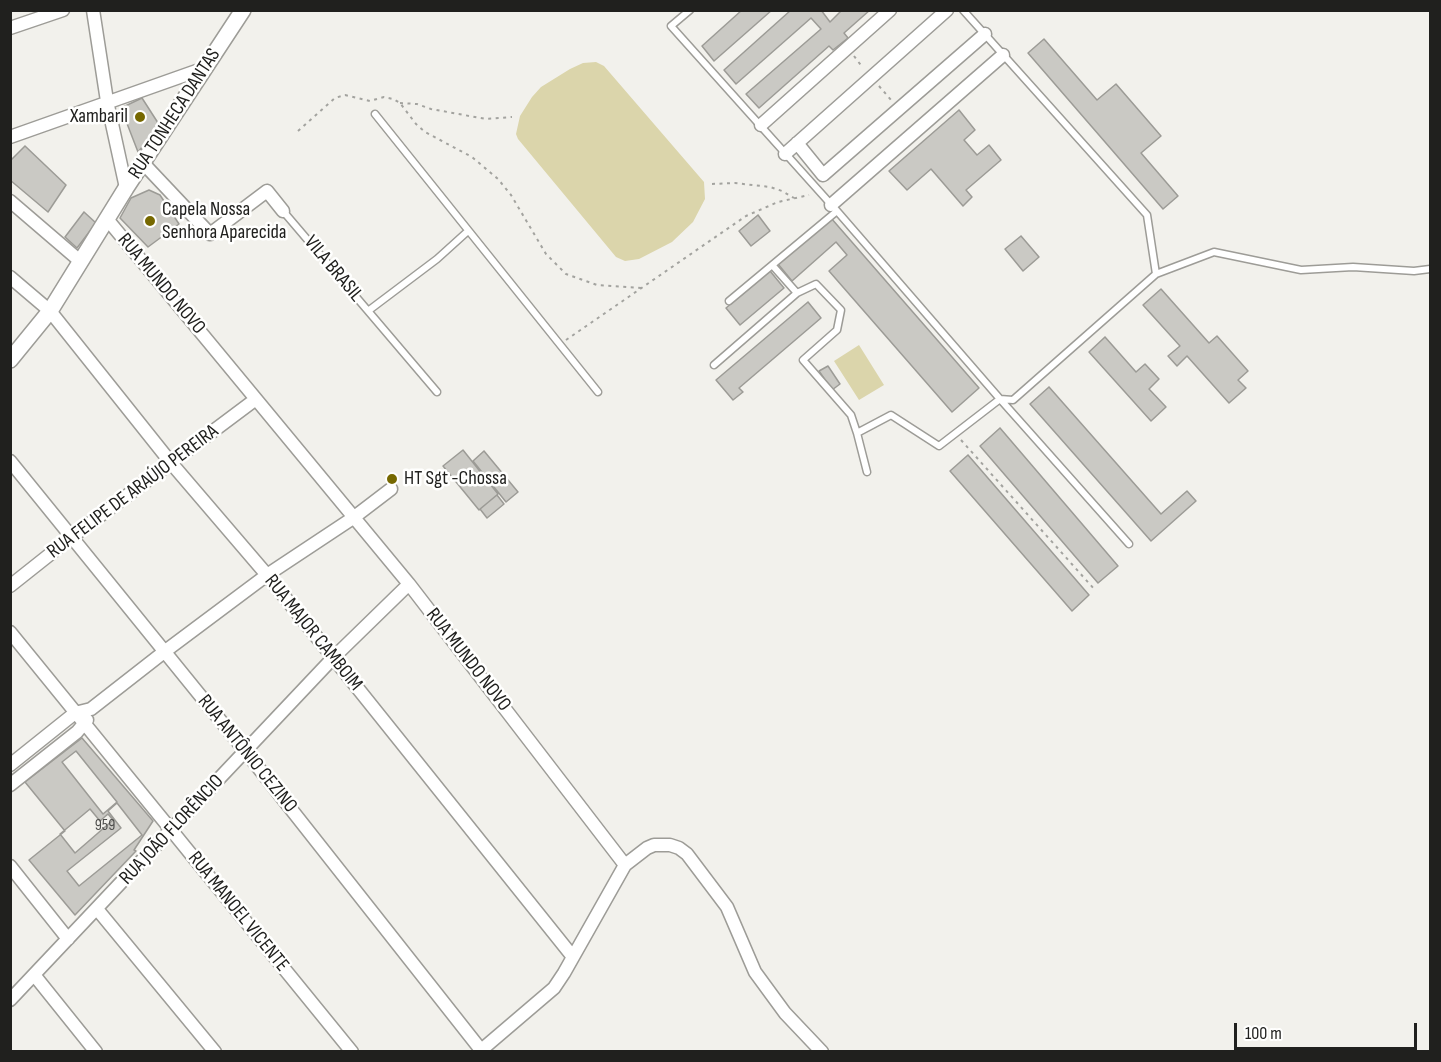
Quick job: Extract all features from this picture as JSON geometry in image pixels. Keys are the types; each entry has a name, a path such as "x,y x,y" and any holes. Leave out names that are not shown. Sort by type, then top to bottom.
{"street":[{"path":"10,28 63,10"},
{"path":"93,10 107,101 126,188"},
{"name":"RUA TONHECA DANTAS","path":"10,360 50,311 126,188 243,10"},
{"path":"761,125 890,10"},
{"path":"785,154 947,10"},
{"path":"797,143 823,175 985,34"},
{"path":"834,208 1003,55"},
{"path":"10,138 107,101 205,68"},
{"name":"VILA BRASIL","path":"143,163 210,234 267,191 283,211"},
{"path":"10,201 80,261"},
{"name":"RUA MUNDO NOVO","path":"107,219 410,584 625,865"},
{"name":"RUA MAJOR CAMBOIM","path":"13,282 50,311 172,464 267,575 573,957"},
{"name":"RUA FELIPE DE ARAÚJO PEREIRA","path":"10,586 256,399"},
{"name":"RUA ANTÔNIO CEZINO","path":"10,461 246,752 480,1051"},
{"path":"10,765 75,713 91,709 267,575 353,518 391,489"},
{"name":"RUA JOÃO FLORÊNCIO","path":"10,1000 333,658 410,584"},
{"name":"RUA MANOEL VICENTE","path":"10,632 352,1052"},
{"path":"10,785 84,725 91,709"},
{"path":"36,745 45,757"},
{"path":"480,1051 554,988 625,865 647,848 654,845 670,845 687,854 727,907 755,972 785,1013 822,1052"},
{"path":"10,866 69,939"},
{"path":"97,909 215,1052"},
{"path":"35,976 96,1052"}],"lane":[{"path":"690,10 671,26 761,125 1129,544"},
{"path":"963,10 1147,215 1156,274"},
{"path":"375,114 598,392"},
{"path":"729,301 773,266 834,208"},
{"name":"VILA BRASIL","path":"283,211 436,392"},
{"name":"VILA BRASIL","path":"368,311 437,259 468,231"},
{"path":"857,433 891,415 939,446 1000,399 1013,400 1156,274 1214,252 1301,270 1353,267 1414,272 1431,269"},
{"path":"773,266 797,293"},
{"path":"714,365 797,293 816,284 841,310 837,330 803,360 851,416 867,472"}],"path":[{"path":"847,49 898,108"},
{"path":"298,132 335,98 345,95 370,101 384,97 399,103 417,104 431,109 486,119 512,117"},
{"path":"399,103 425,132 472,157 482,168 498,179 511,195 546,254 566,274 597,285 642,288"},
{"path":"712,184 735,183 770,187 795,198"},
{"path":"560,345 746,216 778,202 821,193"},
{"path":"955,433 1095,590"}],"shaded area":[{"path":"596,62 604,66 704,182 705,199 693,222 672,242 639,259 625,261 616,257 516,134 520,116 541,87 583,63"},
{"path":"859,345 884,385 859,400 834,361"}],"building":[{"path":"742,10 772,10 714,61 702,46"},
{"path":"791,10 821,10 830,22 842,10 870,10 844,33 848,38 833,50 829,46 759,108 746,94 821,29 811,18 736,84 724,70"},
{"path":"1044,39 1097,100 1116,84 1161,136 1141,153 1178,196 1163,209 1028,53"},
{"name":"Xambaril","path":"142,98 160,126 138,152 121,108"},
{"path":"959,110 975,130 964,140 977,155 989,145 1001,160 966,190 972,197 963,206 931,169 907,190 889,171"},
{"path":"25,146 66,185 48,212 10,180 10,161"},
{"name":"Capela Nossa Senhora Aparecida","path":"149,190 160,195 179,224 148,247 120,218 131,198"},
{"path":"84,212 96,223 77,248 65,237"},
{"path":"758,215 770,231 751,246 739,231"},
{"path":"831,218 979,388 952,412 829,271 847,255 836,242 792,281 778,264"},
{"path":"1021,236 1039,257 1023,271 1005,249"},
{"path":"770,271 784,288 740,325 726,308"},
{"path":"1161,289 1209,343 1217,336 1248,371 1238,380 1246,388 1229,403 1187,356 1177,366 1168,356 1180,346 1143,305"},
{"path":"808,302 821,318 739,388 743,392 733,400 716,380"},
{"path":"1105,337 1136,372 1145,364 1159,379 1149,389 1166,407 1151,421 1089,352"},
{"path":"828,366 840,384 832,390 819,371"},
{"path":"1049,387 1161,514 1187,491 1196,501 1151,541 1030,404"},
{"path":"1000,428 1118,566 1098,583 980,446"},
{"path":"463,450 498,494 479,510 443,466"},
{"path":"484,451 518,492 506,502 473,461"},
{"path":"968,455 1089,595 1072,611 950,471"},
{"path":"497,495 504,504 487,518 480,509"},
{"path":"82,738 153,821 134,850 136,851 75,915 29,860 65,831 25,782"},
{"path":"76,751 117,802 103,814 62,762"},
{"path":"117,803 142,835 79,886 67,871 121,828 108,811"},
{"path":"90,809 100,821 108,814 113,820 75,853 60,834"}],"place":[{"name":"Xambaril","path":"140,117"},
{"name":"Capela Nossa Senhora Aparecida","path":"150,221"},
{"name":"HT Sgt -Chossa","path":"392,479"}]}
